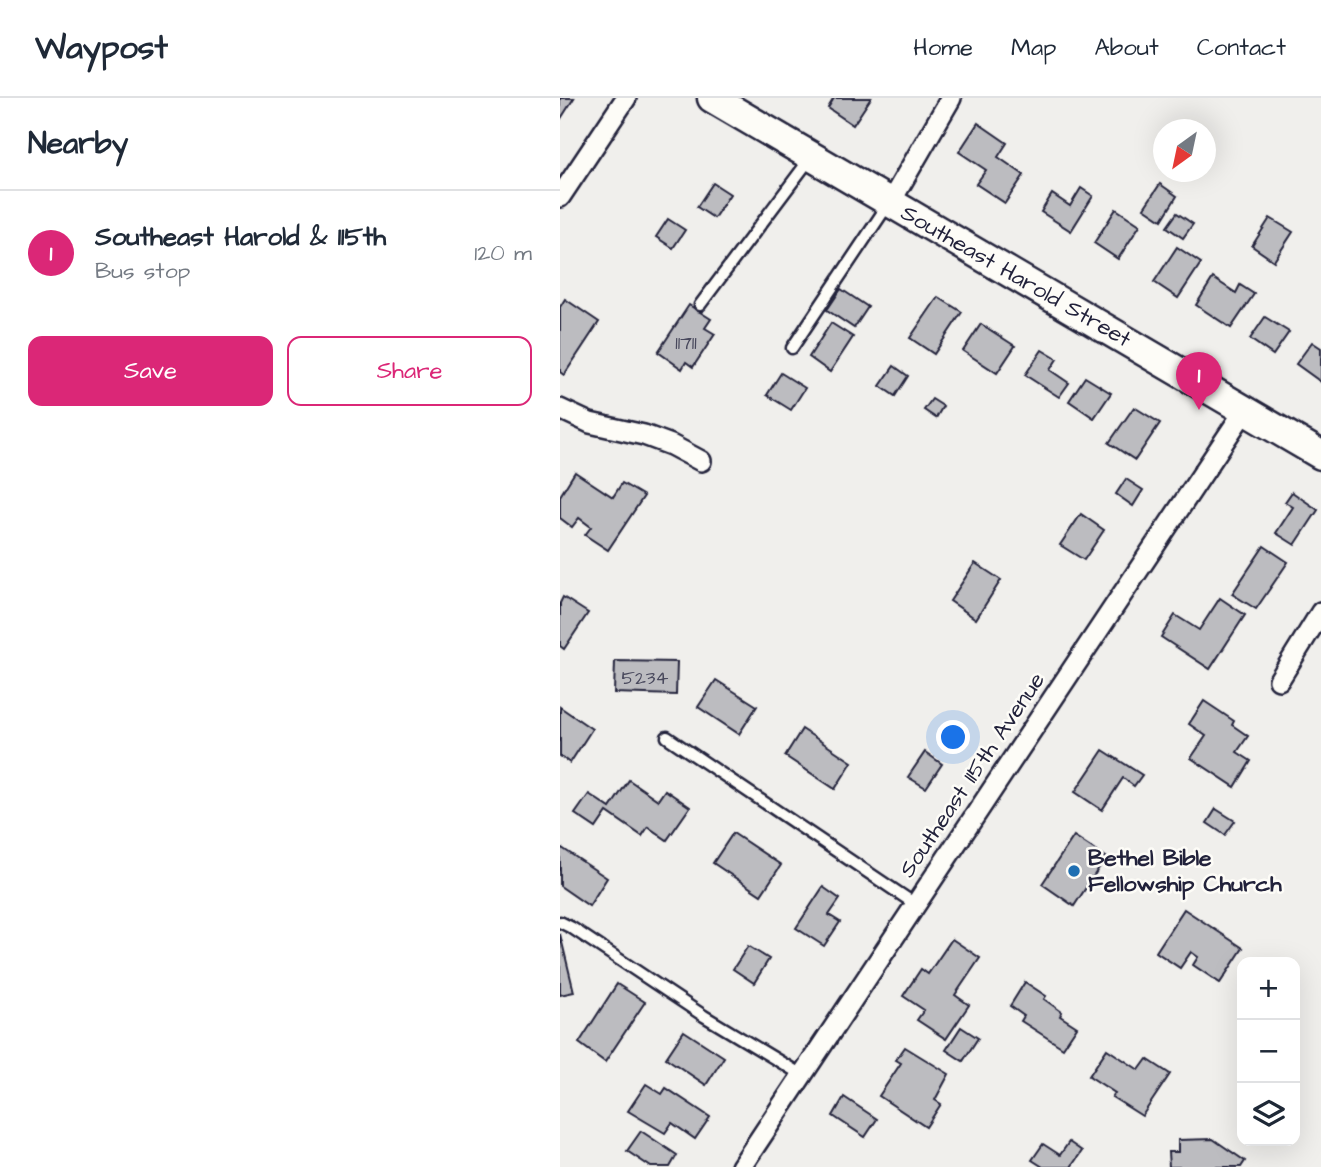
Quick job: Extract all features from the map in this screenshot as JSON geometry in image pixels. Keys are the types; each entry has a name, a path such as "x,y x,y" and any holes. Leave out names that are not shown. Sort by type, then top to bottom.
{"street":[{"path":"560,197 626,98"},
{"name":"Southeast Harold Street","path":"712,98 1321,454"},
{"path":"890,202 951,98"},
{"path":"560,409 590,423 644,435 671,445 701,461"},
{"name":"Southeast 115th Avenue","path":"741,1167 1245,410"},
{"path":"1279,680 1321,612"}],"lane":[{"path":"700,304 812,156"},
{"path":"792,348 890,202"},
{"path":"667,737 915,904"},
{"path":"560,922 704,1016 802,1075"}],"building":[{"path":"560,98 574,98 560,120"},
{"path":"834,98 871,98 853,125 828,108"},
{"path":"978,123 1007,143 998,157 1024,175 1005,203 976,184 986,170 959,152"},
{"path":"713,183 730,194 714,218 697,207"},
{"path":"1160,184 1177,196 1162,220 1144,208"},
{"path":"1081,188 1093,196 1071,231 1041,212 1052,194 1070,206"},
{"path":"1116,209 1140,225 1118,259 1094,243"},
{"path":"1177,213 1193,224 1183,238 1167,227"},
{"path":"1270,218 1293,232 1274,261 1252,246"},
{"path":"668,219 685,230 673,248 656,237"},
{"path":"1177,247 1201,263 1178,298 1154,282"},
{"path":"1213,278 1236,293 1240,285 1254,294 1231,328 1196,305"},
{"path":"841,289 868,307 854,328 827,310"},
{"path":"938,297 962,312 934,354 910,338"},
{"path":"565,299 599,322 564,375 560,372 560,307"},
{"path":"689,305 711,319 705,328 715,334 693,367 686,362 682,369 658,352"},
{"path":"1265,317 1289,332 1273,355 1250,339"},
{"path":"831,323 853,337 830,372 809,357"},
{"path":"981,324 1015,346 997,373 963,351"},
{"path":"1312,342 1321,348 1321,382 1296,364"},
{"path":"1042,350 1057,359 1050,370 1069,383 1059,397 1025,375"},
{"path":"894,366 908,376 895,396 880,386"},
{"path":"781,373 805,388 791,410 767,395"},
{"path":"1085,377 1111,393 1094,418 1069,401"},
{"path":"932,399 943,406 936,418 924,410"},
{"path":"1134,407 1160,423 1135,460 1109,443"},
{"path":"575,472 613,497 622,483 644,496 608,550 585,535 591,527 579,518 572,527 560,518 560,496"},
{"path":"1126,479 1143,490 1133,506 1116,494"},
{"path":"1292,492 1318,510 1295,545 1276,533 1293,507 1285,502"},
{"path":"1081,514 1104,530 1084,560 1060,545"},
{"path":"1264,546 1288,562 1256,609 1232,594"},
{"path":"975,563 1001,580 976,619 950,601"},
{"path":"563,597 588,613 564,649 560,646 560,603"},
{"path":"1220,598 1245,615 1210,669 1161,637 1175,615 1199,630"},
{"path":"615,661 677,662 676,695 614,693"},
{"path":"716,680 757,706 739,734 698,707"},
{"path":"1204,701 1234,721 1232,725 1248,736 1237,752 1251,761 1235,787 1191,758 1206,736 1189,724"},
{"path":"560,707 592,729 570,763 560,756"},
{"path":"802,729 852,762 835,789 785,756"},
{"path":"1103,750 1142,775 1134,786 1123,778 1102,810 1075,792"},
{"path":"925,752 942,764 926,788 908,777"},
{"path":"629,780 658,800 665,790 690,807 667,840 648,827 642,836 607,812 596,828 575,814 589,794 610,808"},
{"path":"1216,809 1235,821 1225,835 1207,823"},
{"path":"733,833 781,865 761,895 713,863"},
{"name":"Bethel Bible Fellowship Church","path":"1074,836 1106,857 1074,906 1042,884"},
{"path":"562,848 607,878 589,906 560,886"},
{"path":"823,887 840,899 829,915 840,922 824,946 796,928"},
{"path":"1184,909 1243,948 1220,983 1193,965 1198,957 1191,952 1180,968 1156,952"},
{"path":"560,934 574,992 560,995"},
{"path":"952,939 980,958 955,995 969,1005 946,1039 917,1020 924,1010 903,996 921,969 928,974"},
{"path":"748,946 769,959 754,983 733,969"},
{"path":"1025,982 1046,996 1044,999 1062,1012 1060,1016 1077,1027 1063,1048 1021,1021 1024,1016 1010,1006"},
{"path":"617,984 645,1002 605,1062 579,1043"},
{"path":"961,1027 978,1038 963,1061 946,1050"},
{"path":"684,1031 724,1057 706,1085 666,1058"},
{"path":"905,1047 949,1074 935,1100 941,1104 926,1127 879,1096 901,1063 896,1060"},
{"path":"1107,1049 1139,1070 1147,1059 1170,1074 1142,1116 1112,1097 1115,1093 1089,1076"},
{"path":"646,1084 662,1094 666,1088 710,1117 695,1139 672,1123 665,1133 628,1111"},
{"path":"844,1097 877,1119 865,1137 833,1116"},
{"path":"641,1131 677,1155 670,1167 651,1167 627,1151"},
{"path":"1213,1139 1245,1161 1241,1167 1169,1167 1168,1152 1178,1152 1178,1140"},
{"path":"1069,1142 1082,1151 1071,1167 1043,1167 1032,1160 1043,1144 1060,1155"}],"place":[{"name":"Southeast Harold & 115th","path":"1199,410"},
{"name":"Bethel Bible Fellowship Church","path":"1074,871"}]}
